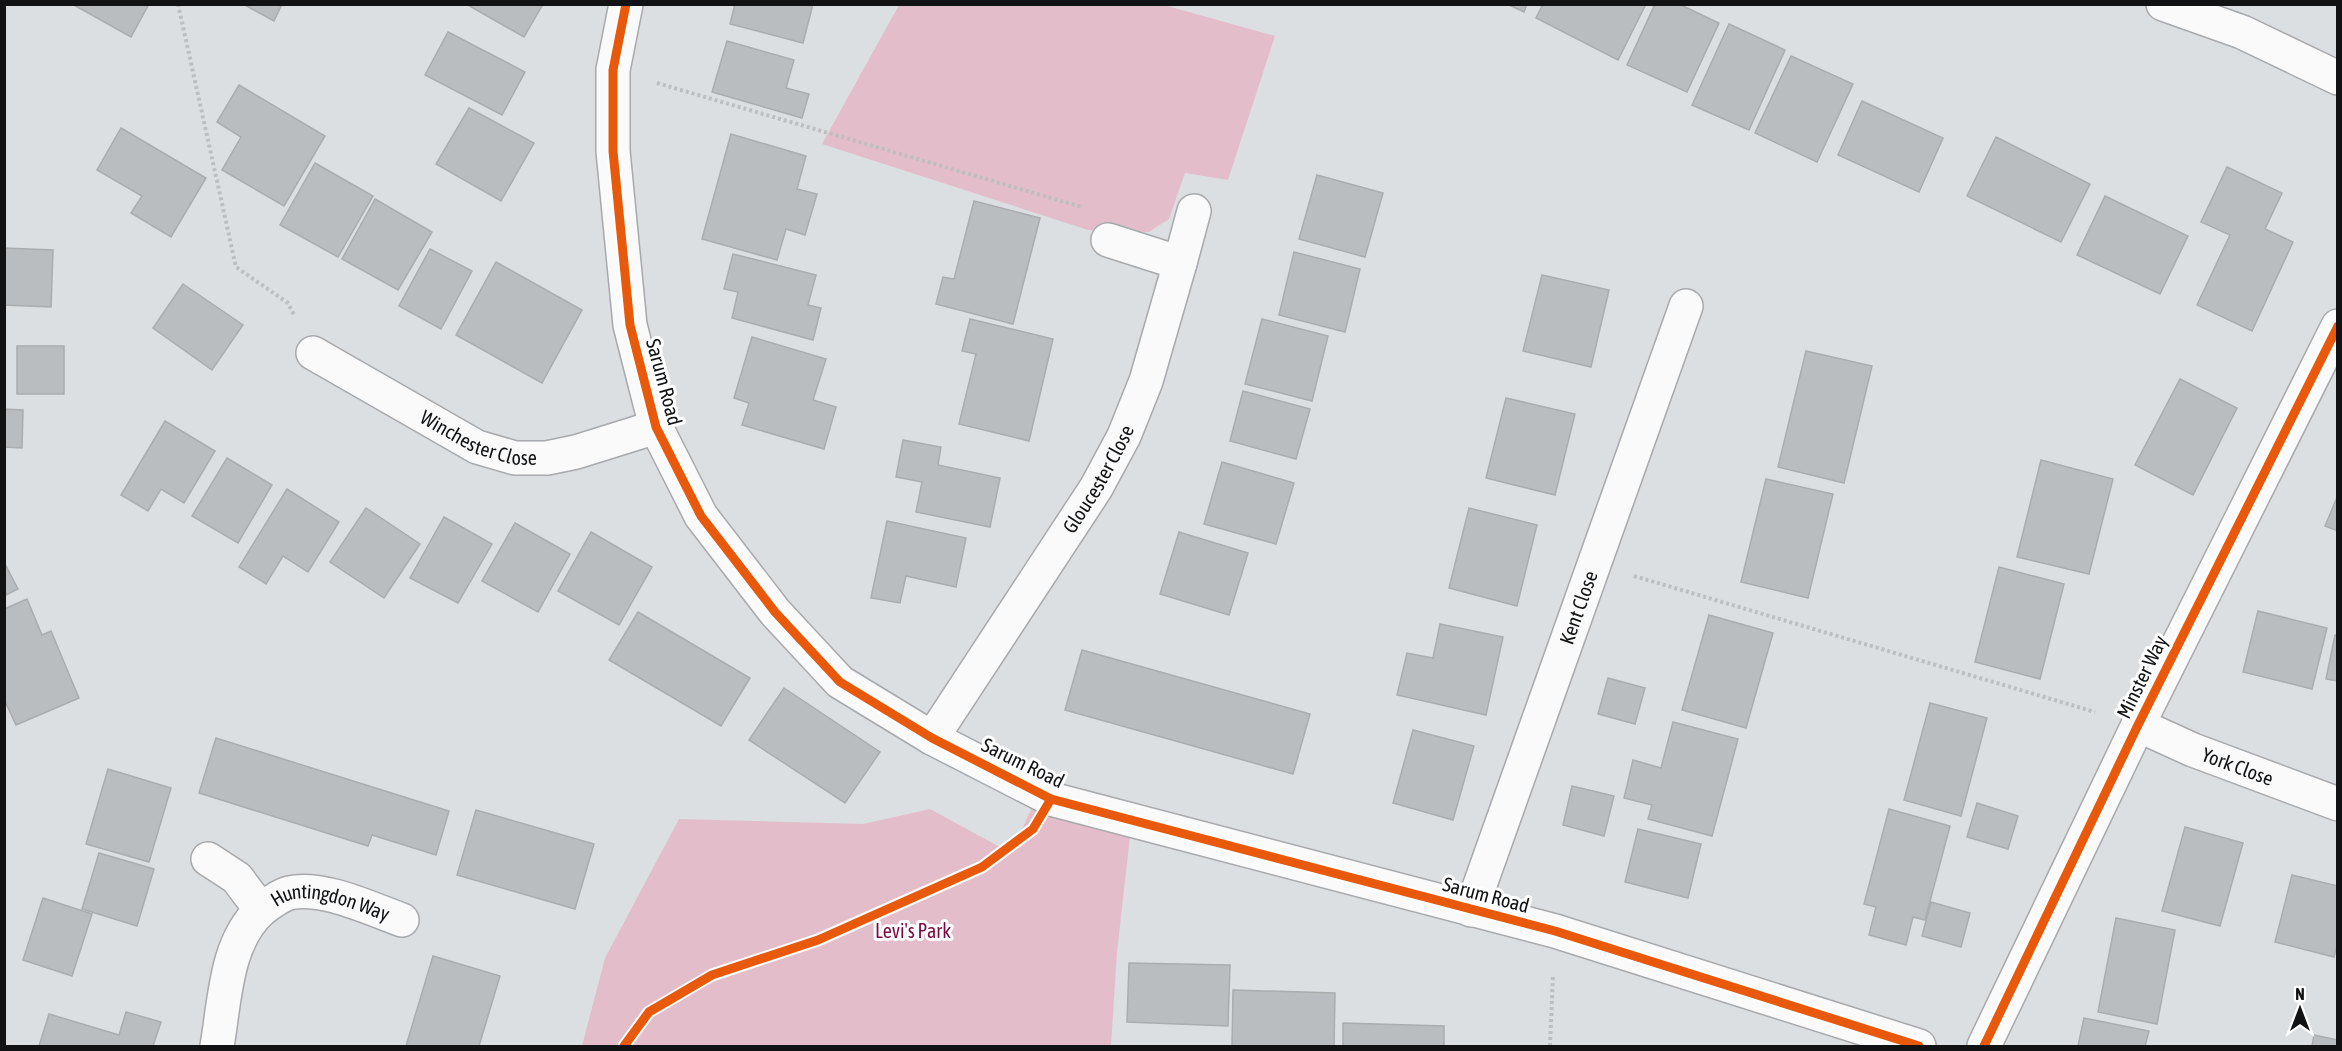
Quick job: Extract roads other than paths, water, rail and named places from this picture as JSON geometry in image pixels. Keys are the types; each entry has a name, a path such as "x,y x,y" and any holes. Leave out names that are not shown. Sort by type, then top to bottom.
{"street":[{"name":"Sarum Road","path":"626,4 613,70 613,151 630,325 656,427 701,516 776,612 840,682 932,738 1051,799 1555,931 1919,1047"},
{"path":"2163,4 2242,32 2337,78"},
{"name":"Gloucester Close","path":"932,738 1096,488 1124,436 1146,381 1194,211"},
{"path":"1108,240 1180,263"},
{"name":"Kent Close","path":"1471,910 1686,306"},
{"name":"Minster Way","path":"1984,1047 2138,725 2337,326"},
{"name":"Winchester Close","path":"313,353 477,447 515,458 547,458 576,452 656,427"},
{"name":"York Close","path":"2138,725 2193,750 2337,804"},
{"name":"Huntingdon Way","path":"208,859 237,878 261,910"},
{"name":"Huntingdon Way","path":"217,1047 233,956 250,920 274,900 289,893 303,892 338,897 402,920"}],"park label":[{"name":"Levi's Park","path":"913,931"}]}
